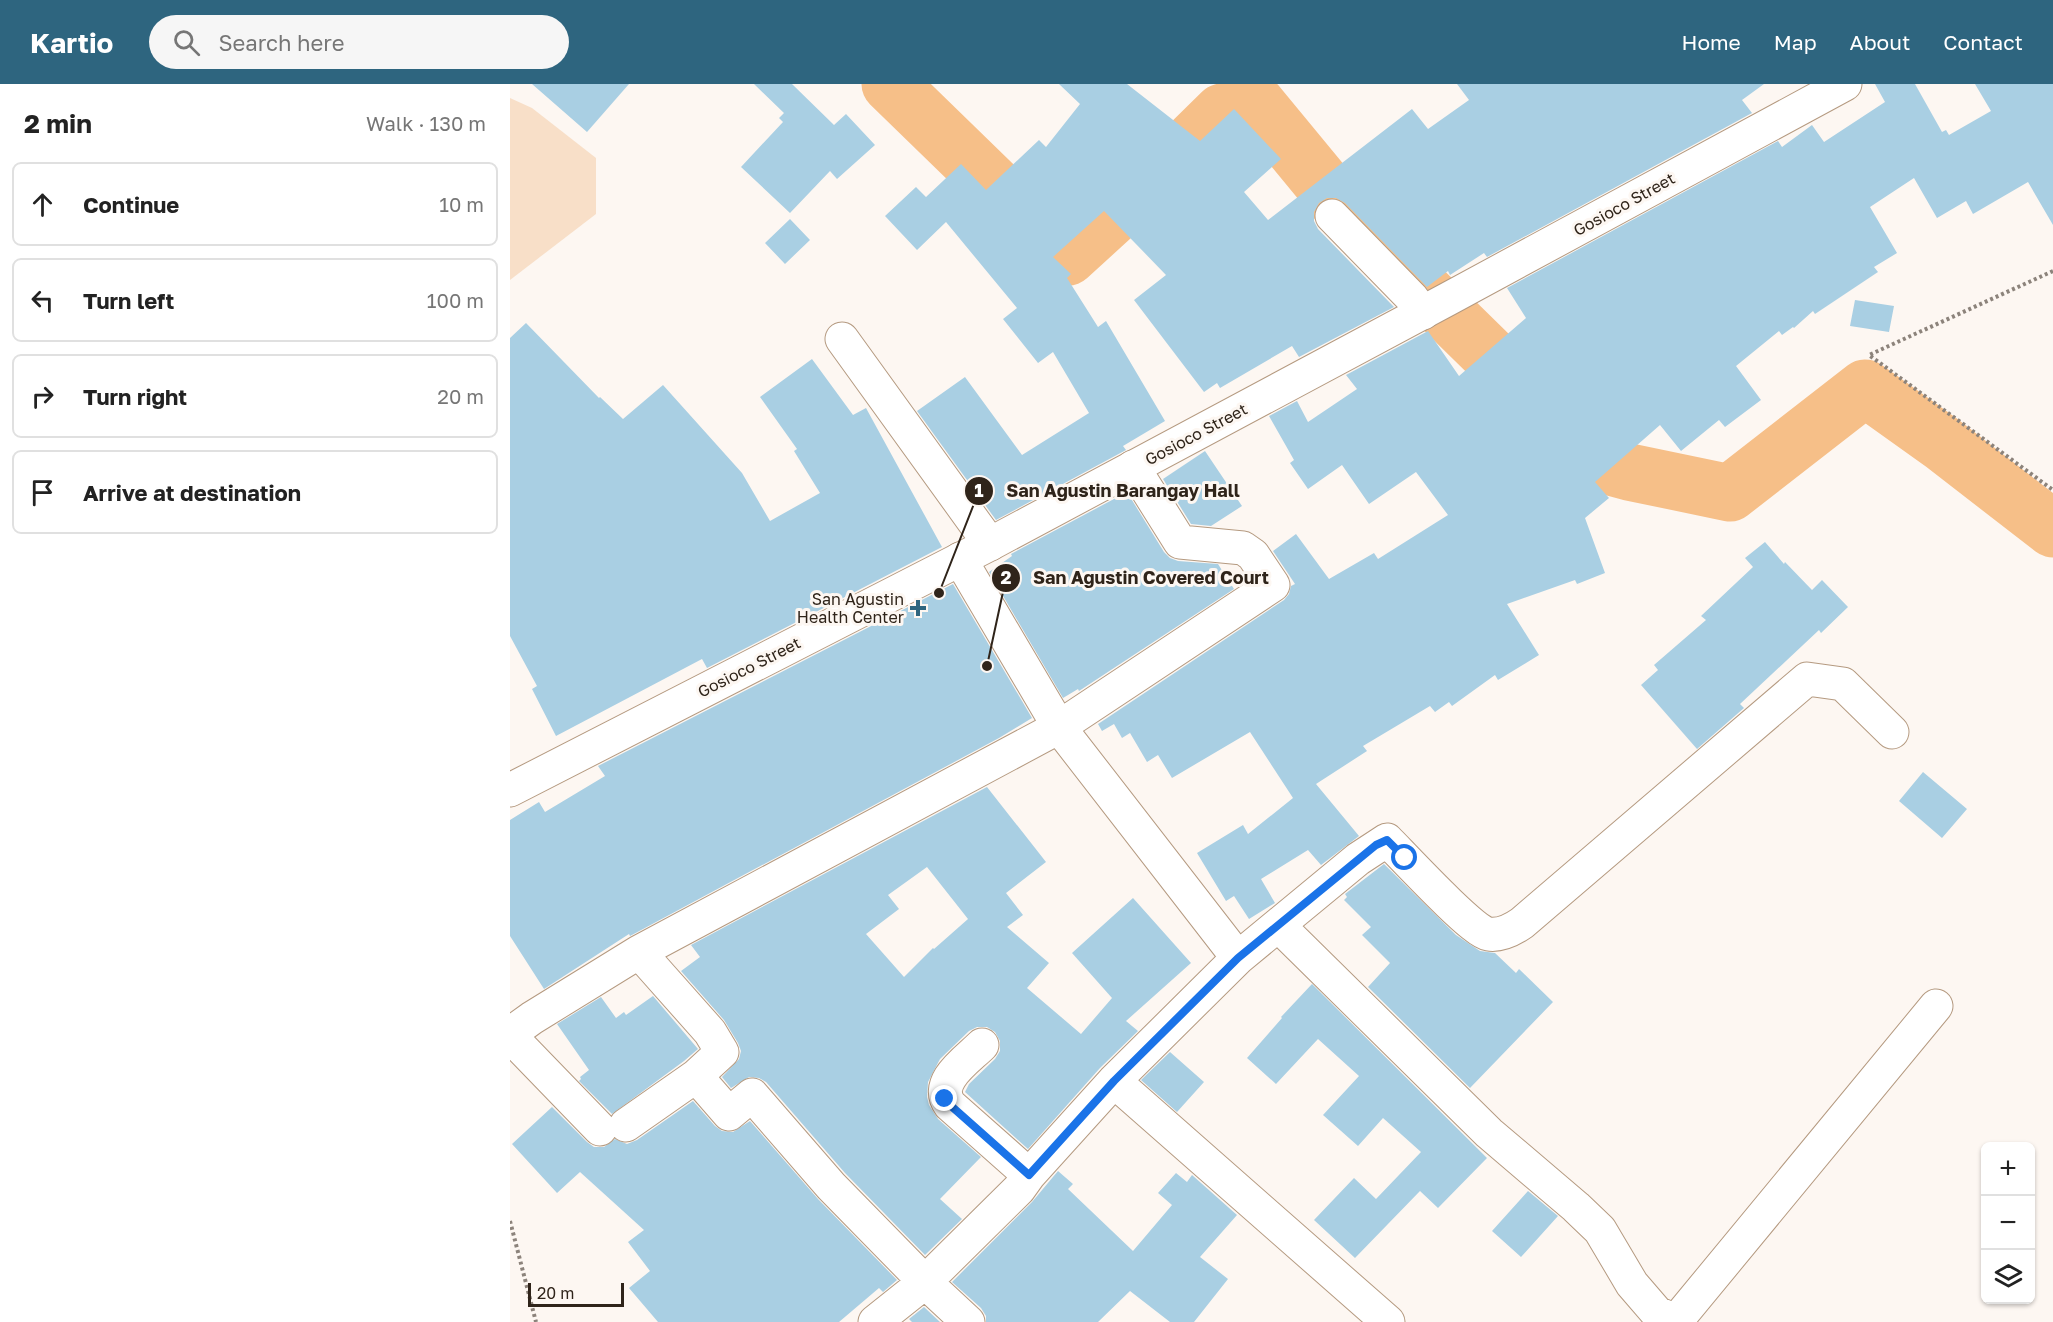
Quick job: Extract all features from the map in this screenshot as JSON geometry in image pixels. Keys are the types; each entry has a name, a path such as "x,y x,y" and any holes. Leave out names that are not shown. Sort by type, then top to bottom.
{"street":[{"name":"Gosioco Street","path":"510,790 990,544 1433,307 1826,88"},
{"path":"1332,216 1412,298 1433,307"},
{"path":"842,339 990,544"},
{"path":"639,952 710,1032 722,1052 696,1076 613,1127 510,1035 532,1018 639,952 1059,727 1273,585 1253,555 1243,548 1180,542 1133,467"},
{"path":"960,559 1059,727 1238,958"},
{"path":"875,1322 925,1282 1019,1190 1029,1175 1114,1081 1238,958 1358,859 1387,840 1467,921 1485,934 1500,934 1511,931 1807,679 1843,684 1892,732"},
{"path":"1279,926 1488,1133 1600,1230 1632,1284 1657,1313 1671,1318 1682,1314 1936,1006"},
{"path":"982,1045 952,1075 944,1091 945,1099 1029,1175"},
{"path":"696,1076 729,1114 752,1095 831,1186 925,1282 968,1322"},
{"path":"1114,1081 1388,1322"}],"path":[{"path":"2053,271 1869,355 2053,490"},
{"path":"510,1221 536,1322"}],"shaded area":[{"path":"510,98 532,108 596,158 596,214 510,280"}],"building":[{"path":"532,84 629,84 587,132"},
{"path":"754,84 792,84 834,125 846,114 875,145 837,179 830,171 790,213 741,167 783,122 779,118 784,113"},
{"path":"1059,84 1127,84 1200,141 1234,109 1281,159 1244,192 1268,220 1412,109 1428,129 1469,100 1457,84 1764,84 1742,100 1752,113 1487,257 1484,253 1450,275 1448,271 1427,287 1345,203 1336,198 1327,198 1319,203 1314,212 1314,221 1318,229 1394,307 1299,357 1292,346 1220,388 1217,383 1204,392 1134,300 1166,275 1104,211 1053,257 1071,274 1067,278 1098,327 1106,321 1165,421 1123,446 1126,450 996,520 917,411 965,377 1022,455 1089,413 1053,352 1038,363 1003,319 1017,308 946,222 917,250 885,216 916,187 926,197 961,164 986,190 1039,140 1046,147 1080,104"},
{"path":"1875,84 1915,84 1942,132 1946,130 1949,135 1991,111 1975,84 2053,84 2053,225 2028,182 1973,214 1966,201 1937,218 1914,178 1870,207 1897,253 1874,267 1878,272 1815,314 1813,311 1794,328 1782,335 1779,331 1736,366 1761,400 1725,427 1719,420 1681,451 1660,425 1595,482 1609,498 1585,518 1605,573 1577,584 1575,580 1507,604 1539,655 1498,680 1495,675 1452,706 1449,702 1435,712 1430,706 1363,746 1367,751 1316,784 1359,836 1321,865 1308,850 1261,879 1275,903 1249,919 1234,896 1226,901 1197,853 1243,825 1248,834 1293,798 1250,732 1172,778 1158,755 1147,762 1130,733 1122,738 1114,724 1102,731 1098,724 1284,600 1291,586 1295,584 1273,551 1296,534 1329,579 1374,553 1378,559 1448,515 1416,472 1369,504 1342,465 1308,489 1290,463 1294,460 1269,416 1297,401 1308,422 1357,389 1346,375 1428,331 1459,376 1526,318 1507,288 1778,141 1782,147 1812,125 1824,142 1885,102"},
{"path":"790,219 810,240 785,264 765,243"},
{"path":"1855,300 1894,306 1889,332 1850,326"},
{"path":"526,323 599,398 623,419 663,385 742,473 770,521 820,493 794,451 797,449 760,397 812,359 853,415 866,408 942,547 707,668 702,659 556,736 532,689 537,686 510,636 510,338"},
{"path":"1205,451 1242,506 1211,526 1191,524 1163,479"},
{"path":"1127,492 1170,558 1178,561 1218,564 1234,589 1079,691 1078,689 1063,698 989,572 1012,556 1011,554"},
{"path":"1765,542 1784,564 1785,562 1812,590 1822,580 1848,607 1821,633 1819,630 1740,704 1744,708 1697,749 1641,685 1658,670 1654,665 1706,620 1701,616 1753,567 1745,558"},
{"path":"953,584 1032,718 999,738 630,936 629,934 544,989 510,936 510,820 539,802 545,812 605,776 598,766"},
{"path":"1923,772 1967,809 1942,838 1899,801"},
{"path":"987,787 1046,862 1006,893 1023,915 1007,927 1049,963 1027,988 1081,1034 1112,998 1072,953 1133,898 1191,963 1126,1021 1138,1031 1100,1068 1028,1149 965,1092 969,1084 995,1059 1000,1051 1000,1041 995,1032 987,1027 977,1027 969,1031 940,1059 928,1082 929,1105 938,1119 981,1157 940,1199 962,1219 925,1255 845,1173 766,1082 759,1078 749,1077 731,1088 722,1077 739,1059 741,1051 724,1020 681,971 700,957 691,945","holes":["927,867 968,919 933,948 904,977 866,934 899,909 888,895"]},
{"path":"1384,864 1456,935 1480,951 1495,953 1516,973 1519,969 1553,1002 1470,1088 1368,987 1390,963 1362,935 1371,927 1344,900 1347,897 1345,894"},
{"path":"1312,984 1487,1158 1438,1208 1420,1191 1355,1258 1314,1220 1354,1178 1376,1199 1421,1152 1383,1118 1358,1146 1323,1115 1359,1076 1318,1039 1276,1084 1247,1058"},
{"path":"653,996 698,1049 612,1114 579,1081 580,1077 589,1070 557,1024 601,997 616,1018 624,1012 626,1015"},
{"path":"1170,1052 1204,1082 1177,1112 1141,1080"},
{"path":"693,1101 722,1131 733,1132 750,1121 818,1199 897,1280 883,1292 879,1288 839,1322 658,1322 629,1288 650,1271 628,1242 644,1230 580,1172 557,1193 512,1144 552,1107 587,1142 594,1147 604,1147 615,1139 627,1144 637,1140"},
{"path":"1058,1171 1073,1184 1068,1189 1133,1251 1172,1205 1158,1193 1176,1173 1187,1182 1192,1175 1237,1215 1200,1257 1228,1279 1194,1322 1170,1322 1130,1291 1098,1322 986,1322 986,1316 981,1308 952,1282 1032,1202"},
{"path":"1528,1191 1558,1216 1521,1257 1492,1231"},
{"path":"924,1307 940,1322 912,1322 909,1319"}],"waterway":[{"path":"890,84 1068,257 1161,172 1222,112 1256,103 1355,223 1515,380 1592,462 1730,493 1865,388 1942,443 2053,529"}],"place":[{"name":"San Agustin Barangay Hall","path":"939,593"},
{"name":"San Agustin Health Center","path":"918,608"},
{"name":"San Agustin Covered Court","path":"987,666"}],"route":[{"path":"945,1099 1029,1175 1114,1081 1252,946 1376,845 1387,840 1405,858"}]}
